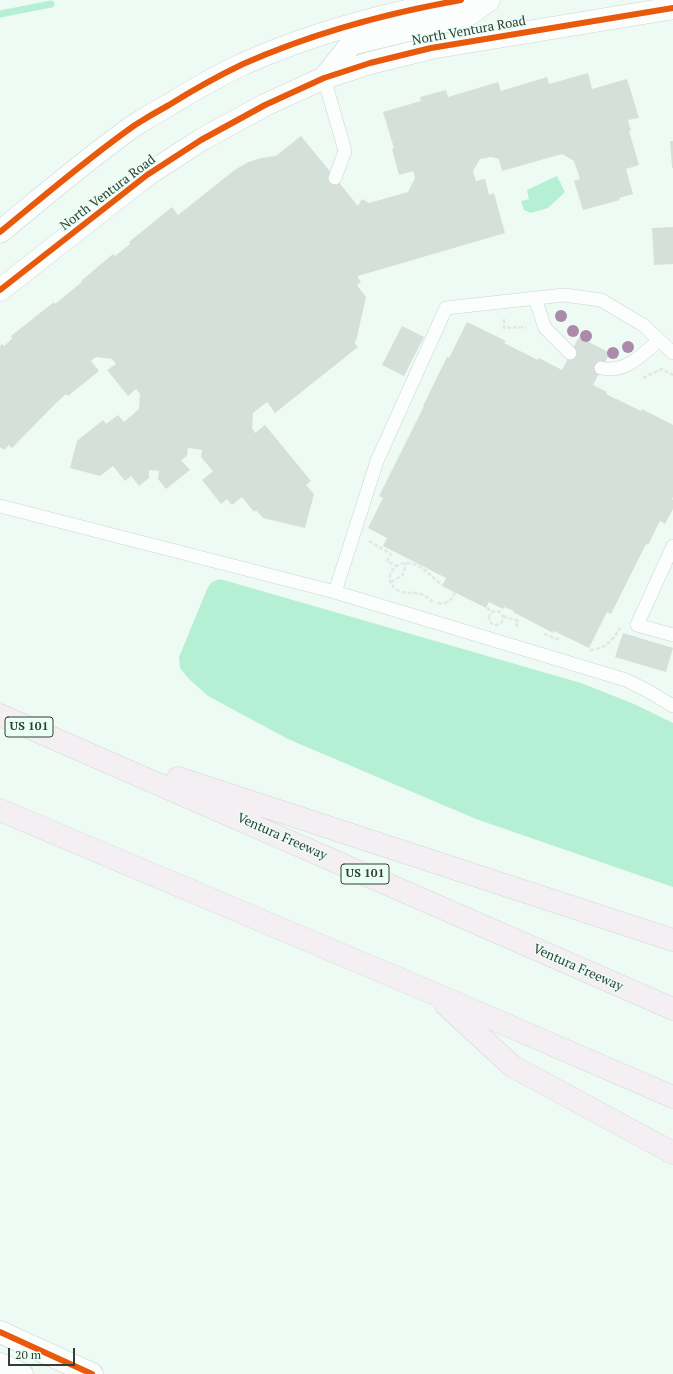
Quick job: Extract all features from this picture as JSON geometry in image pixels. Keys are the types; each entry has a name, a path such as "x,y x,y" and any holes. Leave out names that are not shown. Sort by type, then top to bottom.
{"highway":[{"name":"Ventura Freeway","path":"0,715 58,739 673,1009"},
{"path":"58,739 673,940"},
{"path":"0,810 435,994 673,1097"},
{"path":"435,994 512,1066 673,1153"}],"main road":[{"path":"0,232 136,125 197,88 243,64 303,40 354,24 428,6 461,0"},
{"path":"324,78 351,44 467,16 489,0"},
{"name":"North Ventura Road","path":"0,290 147,175 201,140 265,105 324,78 431,48 673,8"},
{"path":"0,1332 92,1374"},
{"path":"0,1364 22,1374"}],"lane":[{"path":"324,78 345,151 335,178"},
{"path":"335,592 377,461 446,308 564,295 601,300 643,325 673,353"},
{"path":"536,298 545,328 570,353"},
{"path":"601,368 609,370 628,365 638,359 659,340"},
{"path":"0,506 335,592 626,680 673,706"},
{"path":"673,546 637,625 673,635"}],"path":[{"path":"353,537 372,543 391,554 387,561 396,566"},
{"path":"391,582 403,575 406,563"},
{"path":"443,585 422,567 406,563 396,566 391,573 392,586 400,591 421,594 433,602 448,602 453,597 455,592"},
{"path":"487,608 492,612 498,612 503,616 518,621 516,627 523,629"},
{"path":"492,612 489,618 491,624 495,625 501,623 503,616"},
{"path":"585,650 602,648 615,637 623,622"},
{"path":"537,632 562,641"}],"shaded area":[{"path":"557,176 565,192 548,208 531,213 524,210 521,201 529,199 527,190"},
{"path":"220,579 581,683 634,704 673,723 673,887 476,819 288,739 208,696 188,678 180,668 179,657 208,587 212,582"}],"building":[{"path":"588,73 592,89 627,79 639,118 628,120 631,131 629,131 639,165 626,169 633,194 619,198 620,200 583,210 574,181 580,179 574,161 562,154 502,171 499,159 491,157 480,159 473,171 476,181 485,179 489,195 494,193 505,233 358,276 361,282 357,285 366,297 356,341 354,342 358,347 275,413 267,402 253,413 252,428 255,433 265,425 311,481 306,485 314,494 305,528 263,518 256,510 254,512 242,497 232,505 227,499 221,504 202,480 213,471 201,457 202,450 188,448 187,456 181,460 190,470 166,489 158,479 159,471 149,470 149,478 139,486 131,476 125,481 113,466 100,476 70,468 77,441 103,420 106,424 118,415 124,422 139,409 140,394 136,389 128,396 107,370 116,364 112,359 96,357 91,361 99,371 68,396 66,394 12,448 9,445 4,450 0,447 0,346 2,344 4,346 12,339 11,336 54,302 55,304 113,254 115,256 130,244 129,242 172,207 178,215 236,169 261,158 276,156 301,136 358,206 362,199 369,203 408,192 415,178 413,171 399,175 392,149 394,148 383,112 421,101 420,97 446,90 448,97 498,82 501,91 547,77 549,84"},
{"path":"670,141 673,141 673,168 672,168"},
{"path":"673,227 673,264 654,265 652,228"},
{"path":"467,322 506,341 504,343 562,370 579,337 610,353 593,385 607,392 606,394 641,411 642,409 673,425 673,509 665,524 660,521 648,545 646,544 611,614 607,612 589,648 554,631 553,633 513,612 514,611 504,607 503,609 489,602 486,608 442,586 446,578 383,546 387,538 368,528 383,498 379,496 447,357 449,358"},
{"path":"402,326 424,337 404,376 382,365"},
{"path":"623,633 673,648 666,672 615,657"}],"waterway":[{"path":"0,14 51,4"}],"cycle path":[{"path":"0,232 83,164 135,125 215,78 269,53 350,25 406,11 461,0"},
{"path":"0,290 147,175 201,140 265,105 324,78 370,63 431,48 673,8"},
{"path":"0,1332 92,1374"}]}
